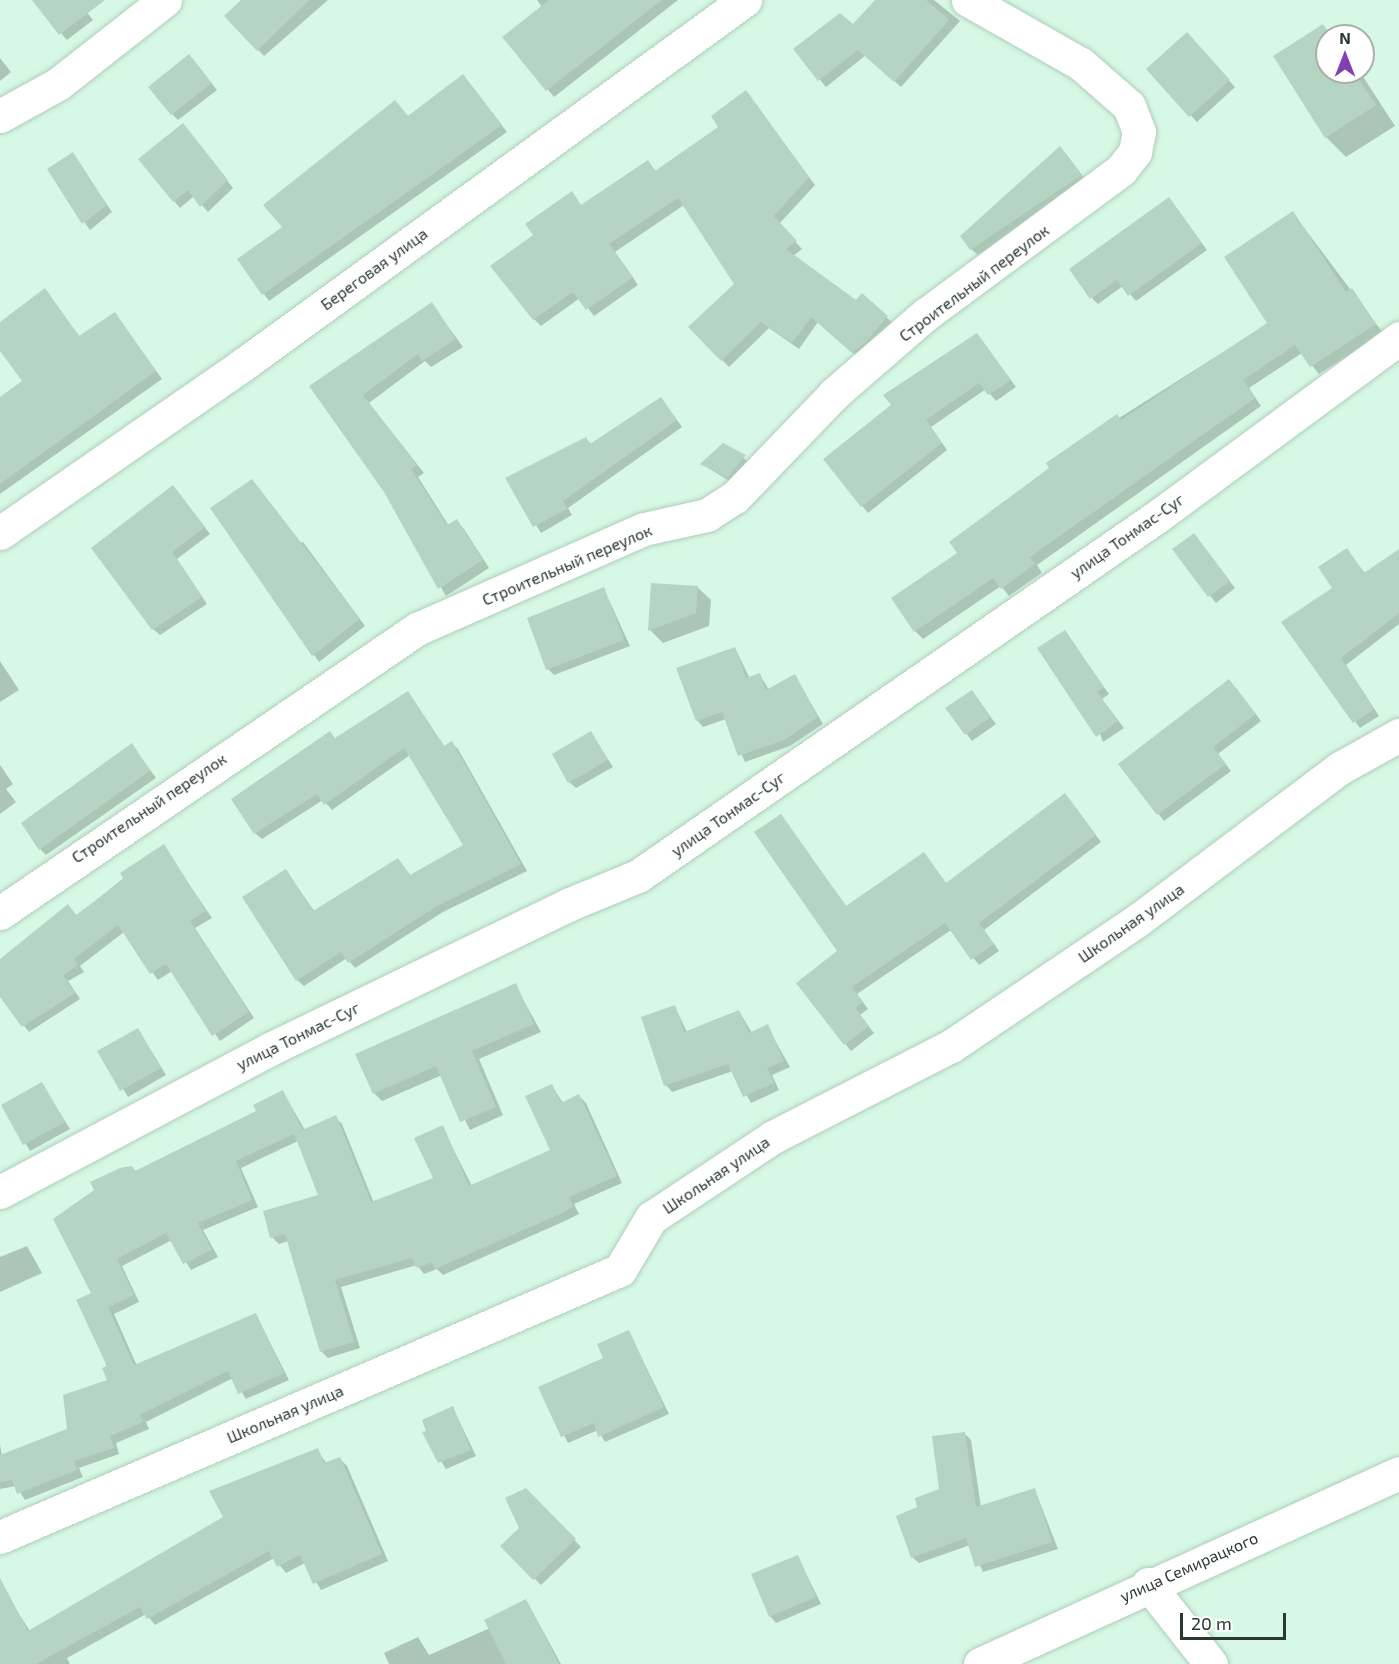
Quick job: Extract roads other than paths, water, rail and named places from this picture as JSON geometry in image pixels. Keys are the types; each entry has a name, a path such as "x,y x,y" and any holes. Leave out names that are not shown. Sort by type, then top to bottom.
{"street":[{"path":"0,116 58,84 165,0"},
{"name":"Береговая улица","path":"0,533 241,366 745,0"},
{"name":"Строительный переулок","path":"0,913 417,629 644,529 707,515 735,497 834,394 925,315 1121,170 1139,132 1129,106 1081,64 968,0"},
{"name":"улица Тонмас-Суг","path":"0,1192 270,1049 638,876 1158,516 1399,338"},
{"name":"Школьная улица","path":"0,1537 620,1270 651,1218 773,1137 951,1046 1138,920 1340,768 1399,735"},
{"name":"улица Семирацкого","path":"980,1664 1148,1584 1399,1473"},
{"path":"1148,1584 1211,1664"}]}
